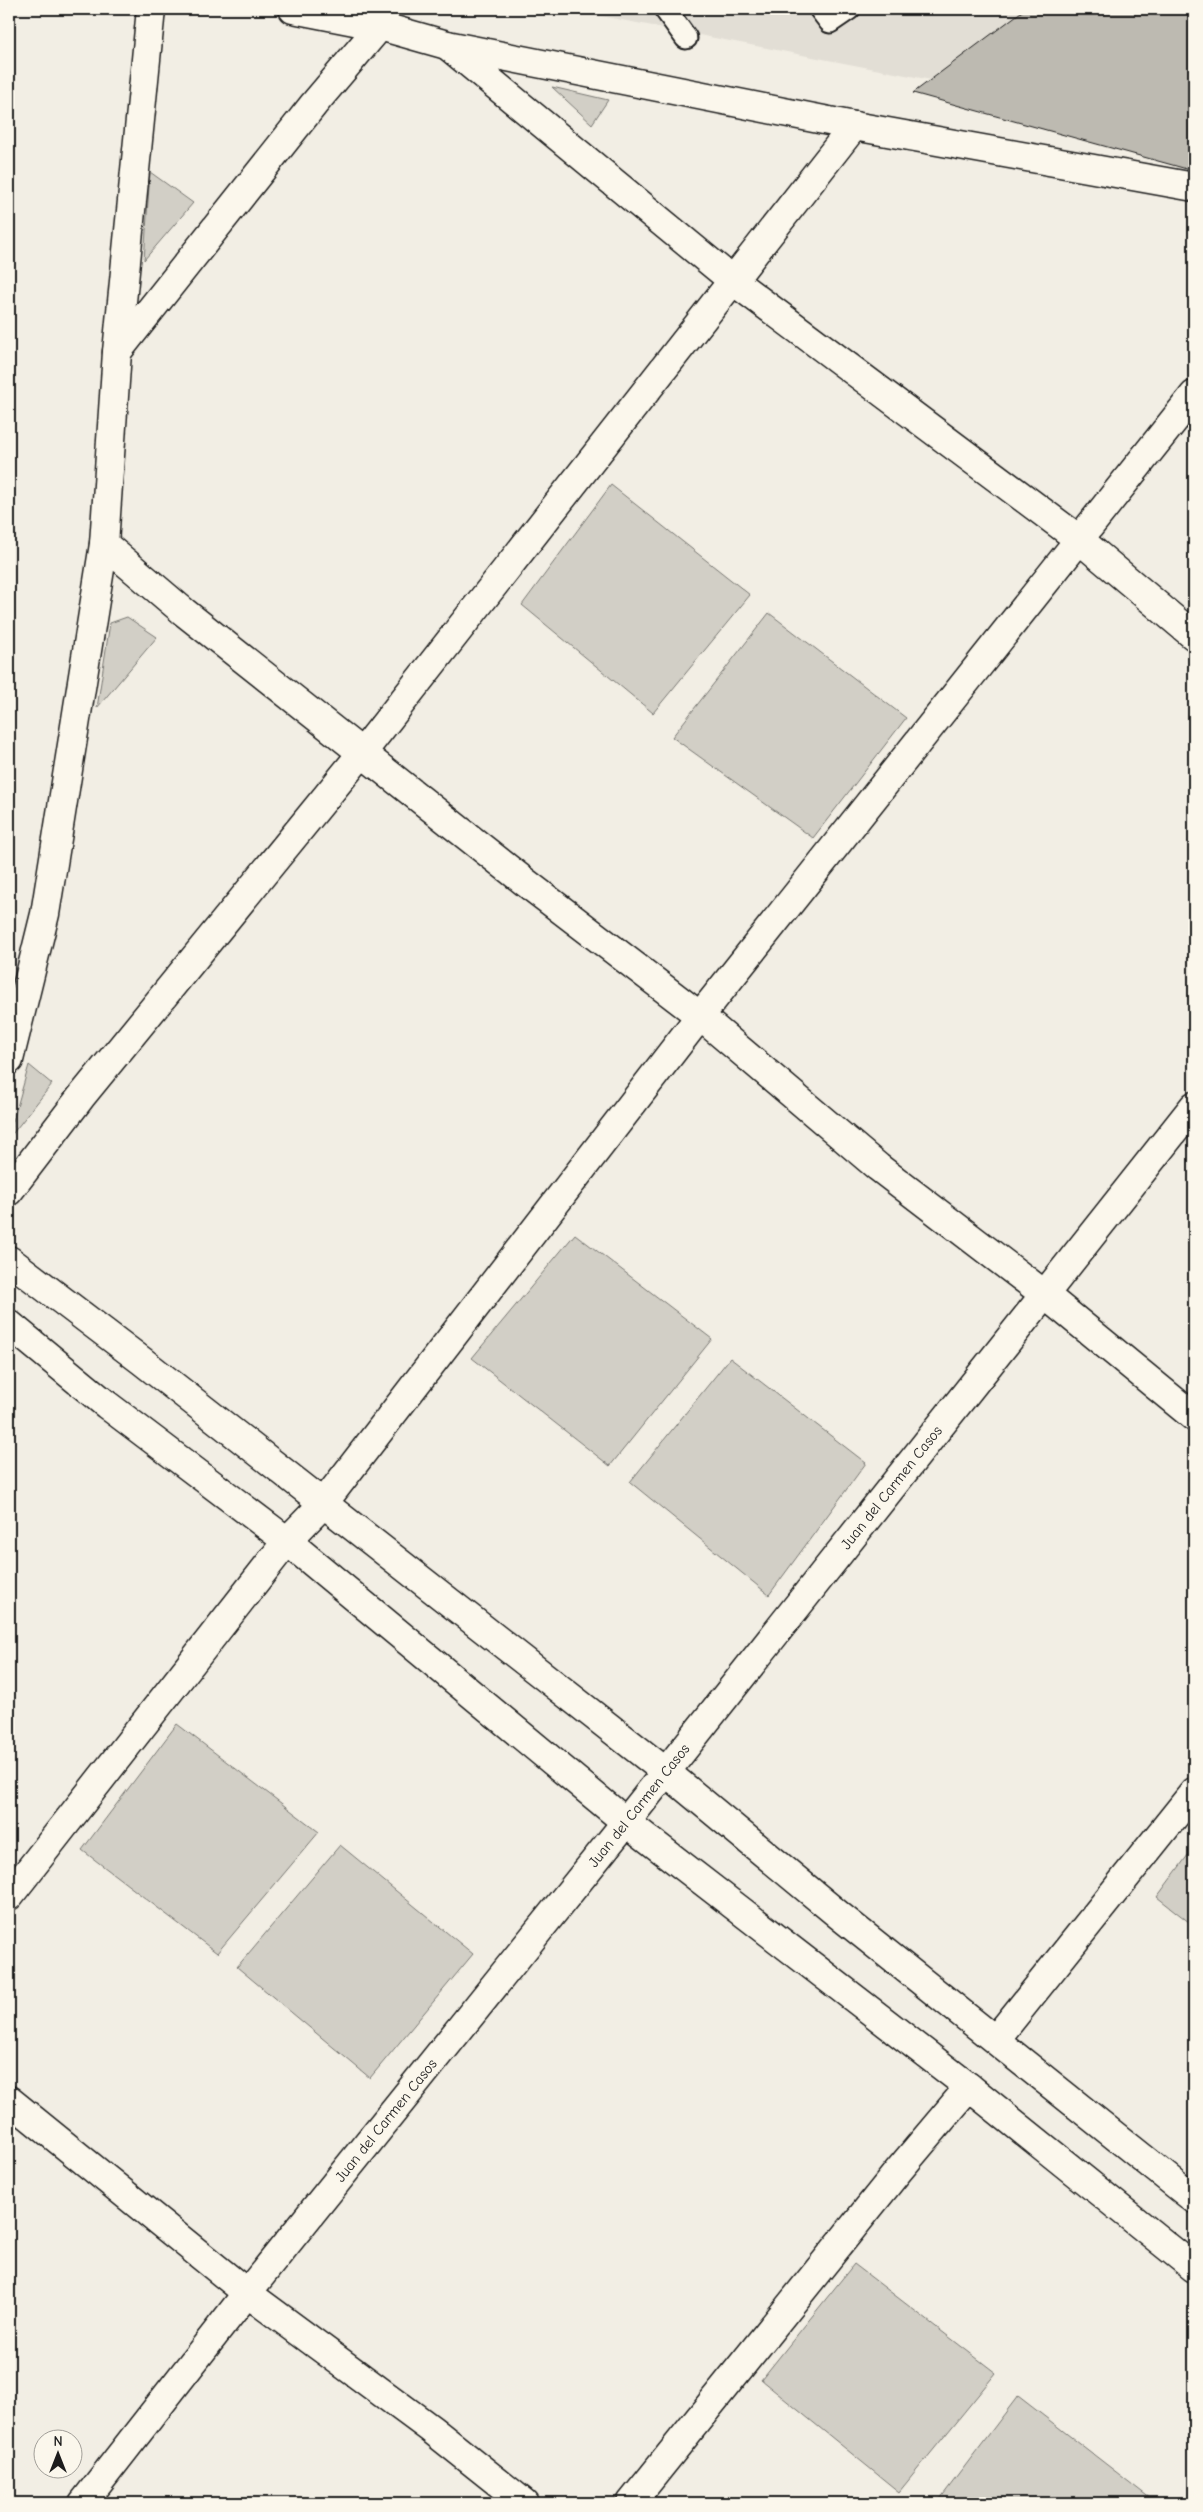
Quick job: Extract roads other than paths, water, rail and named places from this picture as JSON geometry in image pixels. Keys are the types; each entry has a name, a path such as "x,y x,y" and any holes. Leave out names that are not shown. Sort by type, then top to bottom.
{"street":[{"path":"9,1060 45,914 104,544 116,352 151,9"},
{"path":"293,9 380,26 447,44 854,126 1194,188"},
{"path":"116,352 314,104 380,26"},
{"path":"447,44 732,280 1080,540 1194,636"},
{"path":"9,1191 81,1097 362,753 854,126"},
{"path":"9,1896 287,1541 323,1504 700,1016 1194,395"},
{"path":"104,544 184,612 362,753 700,1016 878,1167 1044,1294 1194,1417"},
{"name":"Juan del Carmen Casos","path":"83,2503 247,2293 666,1772 1194,1106"},
{"path":"9,1260 666,1772 840,1916 1194,2199"},
{"path":"9,1324 107,1405 287,1541 626,1822 969,2088 1194,2268"},
{"path":"996,2039 1194,1792"},
{"path":"631,2503 899,2170 969,2088"},
{"path":"9,2100 247,2293 431,2429 524,2503"}],"lane":[{"path":"665,9 686,38"},
{"path":"820,9 830,22 849,9"}]}
